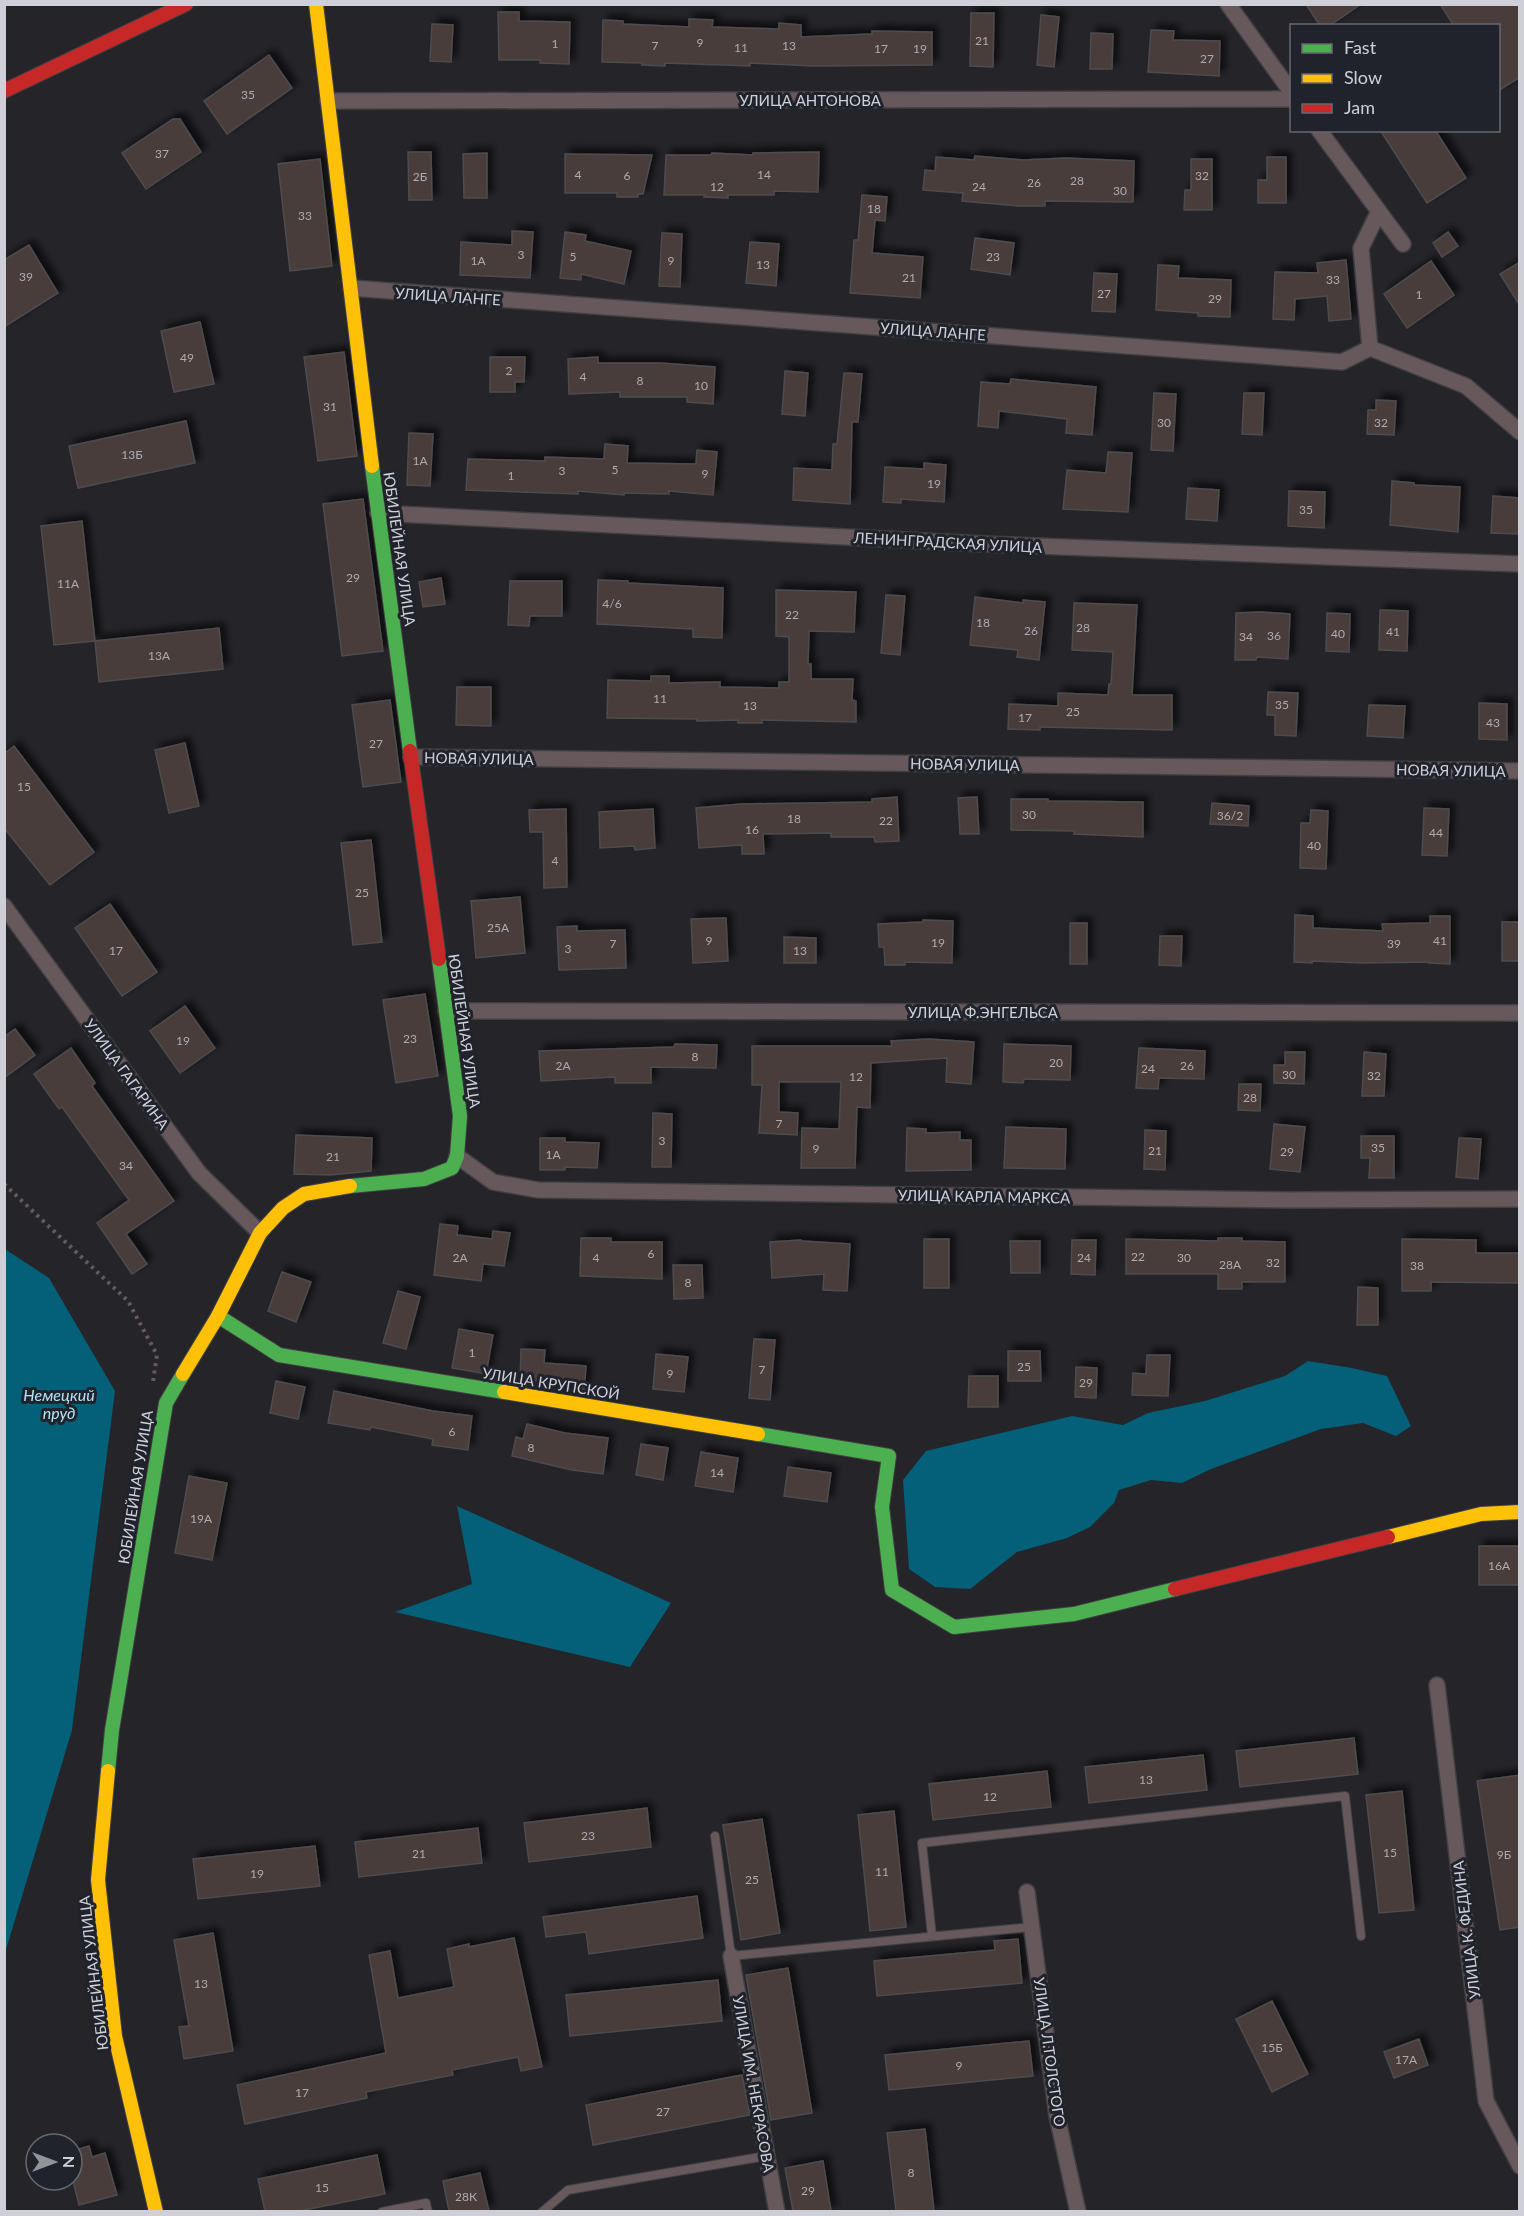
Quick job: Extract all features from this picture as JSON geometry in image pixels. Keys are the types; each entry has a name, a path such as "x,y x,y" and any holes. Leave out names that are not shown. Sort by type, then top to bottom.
{"street":[{"path":"4,91 186,4"},
{"name":"ЮБИЛЕЙНАЯ УЛИЦА","path":"156,2211 115,2036 98,1880 112,1730 166,1403 218,1316 260,1233 283,1208 304,1194 333,1188 424,1179 452,1168 457,1156 460,1116 378,513 316,4"},
{"path":"1228,4 1290,90"},
{"name":"УЛИЦА АНТОНОВА","path":"328,101 1290,99"},
{"path":"1320,132 1403,244"},
{"path":"1379,211 1360,248 1370,348 1466,386 1520,432"},
{"name":"УЛИЦА ЛАНГЕ","path":"351,288 1342,362 1370,348"},
{"name":"ЛЕНИНГРАДСКАЯ УЛИЦА","path":"378,513 984,544 1520,564"},
{"name":"НОВАЯ УЛИЦА","path":"411,757 1520,771"},
{"name":"УЛИЦА ГАГАРИНА","path":"4,906 199,1173 260,1233"},
{"name":"УЛИЦА Ф.ЭНГЕЛЬСА","path":"446,1011 1520,1013"},
{"name":"УЛИЦА КАРЛА МАРКСА","path":"457,1156 493,1182 538,1190 1288,1200 1520,1199"},
{"name":"УЛИЦА КРУПСКОЙ","path":"218,1316 279,1354 890,1456 882,1507 892,1590 954,1627 1074,1614 1481,1514 1520,1512"},
{"name":"УЛИЦА К. ФЕДИНА","path":"1437,1685 1486,2101 1520,2166"},
{"name":"УЛИЦА Л.ТОЛСТОГО","path":"1027,1892 1057,2115 1078,2211"},
{"name":"УЛИЦА ИМ. НЕКРАСОВА","path":"731,1956 777,2211"}],"lane":[{"path":"932,1936 922,1843 1345,1796 1360,1936"},
{"path":"715,1836 731,1956 1032,1927"},
{"path":"542,2211 568,2190 766,2156"},
{"path":"382,2211 426,2203 428,2211"}],"path":[{"path":"4,1184 128,1301 158,1355 152,1390"}],"water":[{"name":"Немецкий пруд","path":"5,1249 49,1278 115,1391 72,1730 5,1953"},
{"path":"1308,1361 1387,1376 1411,1426 1396,1436 1363,1423 1321,1429 1211,1469 1182,1483 1151,1480 1119,1490 1114,1503 1090,1527 1067,1538 1017,1552 970,1589 935,1587 909,1569 903,1480 926,1451 1072,1416 1123,1425 1148,1413 1205,1401 1285,1376"},
{"path":"457,1506 671,1603 630,1667 395,1612 472,1584"}],"building":[{"path":"1306,4 1361,4 1332,24 1319,24"},
{"path":"1440,4 1520,4 1520,77 1500,90 1500,24 1453,24"},
{"path":"498,12 519,12 519,21 570,22 569,64 540,63 540,60 499,60"},
{"path":"971,13 994,13 993,67 970,66"},
{"path":"1041,15 1059,17 1054,67 1037,65"},
{"path":"689,19 713,20 712,27 779,29 779,23 801,25 801,37 872,34 872,31 932,32 932,65 813,66 750,63 750,66 665,63 665,66 602,62 603,20 623,21 623,24 689,27"},
{"path":"432,24 453,25 451,62 430,61"},
{"path":"1151,30 1174,31 1173,40 1220,41 1219,76 1148,72"},
{"path":"1091,33 1113,34 1112,69 1090,69"},
{"path":"269,55 292,88 227,134 204,101"},
{"path":"173,119 180,119 201,152 146,189 122,153"},
{"path":"1381,132 1436,132 1466,178 1427,203"},
{"path":"408,152 431,152 432,200 409,200"},
{"path":"819,152 818,192 774,191 774,195 728,195 728,198 704,197 705,195 664,195 666,155"},
{"path":"487,153 487,198 464,198 463,154"},
{"path":"565,154 652,155 643,194 638,194 638,197 617,197 617,193 565,193"},
{"path":"975,156 1023,160 1066,158 1134,161 1133,202 1045,201 1045,206 1019,206 962,201 963,193 923,190 925,170 935,171 936,157 974,160"},
{"path":"1267,157 1286,157 1286,203 1258,203 1258,180 1267,180"},
{"path":"320,159 332,266 290,271 278,164"},
{"path":"1191,159 1212,159 1212,210 1184,210 1185,190 1191,190"},
{"path":"862,195 887,197 885,221 875,220 872,253 923,257 920,298 850,293 854,240 858,240"},
{"path":"512,231 533,232 530,278 460,275 461,242 512,245"},
{"path":"565,232 586,235 585,241 631,251 624,284 581,274 581,280 560,278"},
{"path":"1448,232 1458,246 1442,257 1433,243"},
{"path":"662,233 682,234 680,287 659,286"},
{"path":"975,238 1014,243 1010,275 971,269"},
{"path":"750,242 779,244 776,286 746,283"},
{"path":"29,245 58,293 4,327 4,260"},
{"path":"1346,260 1351,319 1329,321 1327,296 1295,299 1294,320 1273,319 1275,272 1318,273 1317,263"},
{"path":"1431,261 1454,295 1407,328 1384,294"},
{"path":"1520,262 1520,306 1500,274"},
{"path":"1158,265 1179,266 1178,278 1231,280 1230,317 1198,316 1198,313 1156,310"},
{"path":"1094,273 1117,274 1115,312 1092,311"},
{"path":"200,322 214,384 174,392 161,331"},
{"path":"344,352 357,456 318,461 304,357"},
{"path":"490,357 525,357 524,382 515,382 515,392 490,392"},
{"path":"598,357 598,363 660,363 715,367 713,404 687,402 687,397 620,397 620,392 569,394 568,359"},
{"path":"785,371 808,373 805,416 782,414"},
{"path":"844,373 862,374 858,422 852,422 850,504 793,500 794,468 832,470 833,444 837,444"},
{"path":"1011,379 1096,387 1092,435 1066,433 1067,419 999,411 998,428 978,426 981,382 1010,384"},
{"path":"1154,393 1176,394 1173,451 1151,450"},
{"path":"1244,393 1264,393 1262,435 1242,434"},
{"path":"1376,400 1396,401 1394,435 1367,434 1368,410 1376,410"},
{"path":"186,421 195,463 78,488 69,446"},
{"path":"409,433 433,434 430,486 407,485"},
{"path":"605,444 628,446 627,463 696,464 697,450 717,452 713,495 669,491 669,494 624,493 624,495 578,491 578,494 466,490 468,459 545,461 545,457 604,459"},
{"path":"1108,452 1132,453 1128,512 1063,509 1067,470 1106,473"},
{"path":"924,463 946,465 944,502 901,499 901,503 883,502 885,467 924,469"},
{"path":"1392,481 1414,483 1414,485 1460,487 1458,532 1390,525"},
{"path":"1188,488 1219,490 1217,521 1186,519"},
{"path":"1289,491 1325,492 1324,528 1288,526"},
{"path":"1493,496 1520,498 1520,534 1491,533"},
{"path":"363,499 383,651 342,656 323,504"},
{"path":"82,521 95,641 54,645 41,526"},
{"path":"441,578 445,604 423,607 419,582"},
{"path":"598,580 723,588 722,638 693,637 693,629 597,624"},
{"path":"510,581 562,581 562,616 530,616 529,626 508,625"},
{"path":"776,590 856,592 854,632 809,631 808,664 811,664 811,679 853,679 852,700 856,701 856,722 762,720 762,723 738,723 738,720 607,718 608,680 651,681 651,676 669,676 669,683 720,682 720,687 779,688 779,682 789,682 789,637 776,636"},
{"path":"886,595 905,596 900,655 881,653"},
{"path":"975,597 1023,603 1023,600 1045,602 1039,660 1017,657 1018,650 970,645"},
{"path":"1074,603 1137,605 1132,695 1172,695 1172,730 1040,727 1040,730 1008,729 1009,704 1058,706 1058,693 1108,695 1113,652 1072,650"},
{"path":"1380,610 1408,611 1407,651 1379,650"},
{"path":"1236,613 1290,614 1288,659 1257,657 1256,660 1235,660"},
{"path":"1327,613 1350,614 1349,652 1326,651"},
{"path":"219,628 223,669 99,682 95,641"},
{"path":"457,687 491,687 491,726 456,725"},
{"path":"1268,692 1298,693 1296,736 1275,735 1275,715 1267,715"},
{"path":"390,700 401,782 363,787 352,705"},
{"path":"1479,703 1507,704 1507,740 1479,739"},
{"path":"1369,705 1405,706 1403,738 1367,736"},
{"path":"185,743 199,806 169,813 155,750"},
{"path":"14,746 94,852 50,885 4,828 4,754"},
{"path":"897,797 899,841 875,842 874,837 831,837 831,833 763,834 764,854 742,854 742,845 699,848 696,808 741,804 872,802 872,799"},
{"path":"977,797 979,834 960,834 958,798"},
{"path":"1011,799 1143,802 1143,837 1074,834 1074,831 1011,830"},
{"path":"1212,803 1249,806 1248,826 1210,824"},
{"path":"1424,808 1449,809 1447,856 1422,855"},
{"path":"566,809 567,887 544,888 543,832 530,832 529,810"},
{"path":"653,809 655,848 635,850 634,846 600,848 599,812"},
{"path":"1311,810 1328,811 1326,869 1300,868 1301,823 1310,823"},
{"path":"371,840 382,942 353,945 341,843"},
{"path":"520,897 525,953 476,958 471,901"},
{"path":"110,904 157,972 122,996 75,928"},
{"path":"1295,915 1313,916 1313,928 1383,931 1382,924 1430,923 1430,916 1450,916 1450,964 1294,962"},
{"path":"726,918 728,961 693,963 691,919"},
{"path":"923,920 953,921 952,963 905,962 905,965 885,965 884,947 879,947 878,924 923,922"},
{"path":"1502,922 1520,922 1520,961 1502,961"},
{"path":"1070,923 1087,923 1087,964 1070,964"},
{"path":"577,926 577,931 625,930 626,968 559,970 557,927"},
{"path":"1160,936 1182,936 1181,966 1159,965"},
{"path":"784,937 816,938 816,963 784,963"},
{"path":"425,994 438,1076 396,1083 383,1000"},
{"path":"185,1006 215,1048 180,1073 150,1031"},
{"path":"15,1029 35,1055 4,1078 4,1037"},
{"path":"929,1039 974,1042 971,1084 946,1082 947,1058 871,1063 870,1108 857,1107 855,1168 801,1168 802,1128 839,1129 841,1082 779,1082 779,1112 798,1113 797,1135 759,1133 762,1085 752,1085 752,1046 892,1046 891,1041"},
{"path":"675,1044 717,1045 716,1068 651,1067 651,1083 615,1083 615,1077 541,1081 539,1051 674,1047"},
{"path":"1004,1044 1071,1046 1070,1080 1024,1079 1023,1083 1003,1082"},
{"path":"71,1048 95,1083 92,1086 174,1201 126,1234 147,1264 132,1274 97,1223 129,1200 62,1107 59,1109 34,1074"},
{"path":"1139,1048 1205,1051 1204,1079 1159,1078 1158,1089 1136,1088"},
{"path":"1285,1052 1305,1052 1304,1084 1274,1083 1274,1065 1285,1065"},
{"path":"1364,1052 1386,1054 1384,1096 1362,1096"},
{"path":"1239,1084 1261,1084 1260,1111 1238,1110"},
{"path":"653,1113 672,1114 671,1167 652,1167"},
{"path":"1274,1124 1305,1127 1300,1172 1270,1169"},
{"path":"1006,1127 1066,1129 1065,1169 1004,1168"},
{"path":"907,1128 926,1129 926,1133 960,1132 960,1140 971,1140 971,1170 906,1171"},
{"path":"1145,1130 1166,1131 1165,1170 1144,1169"},
{"path":"296,1135 372,1138 371,1171 330,1175 294,1174"},
{"path":"1361,1136 1394,1136 1394,1178 1369,1178 1370,1158 1361,1158"},
{"path":"540,1138 565,1138 565,1142 599,1143 597,1168 565,1167 565,1170 540,1170"},
{"path":"1459,1138 1481,1139 1478,1179 1456,1177"},
{"path":"440,1224 458,1226 457,1235 492,1239 493,1231 510,1233 504,1266 483,1264 481,1281 434,1275"},
{"path":"581,1238 611,1238 611,1242 662,1242 662,1279 580,1276"},
{"path":"1218,1238 1285,1242 1285,1282 1242,1282 1242,1289 1218,1289 1218,1274 1126,1274 1126,1239 1218,1241"},
{"path":"924,1239 949,1239 949,1288 924,1288"},
{"path":"1402,1239 1476,1240 1476,1253 1520,1253 1520,1283 1431,1282 1431,1291 1402,1291"},
{"path":"801,1240 850,1244 847,1291 823,1290 824,1274 772,1278 770,1242"},
{"path":"1072,1240 1096,1240 1095,1275 1071,1274"},
{"path":"1010,1241 1040,1241 1040,1273 1011,1273"},
{"path":"673,1265 702,1265 703,1298 674,1299"},
{"path":"282,1272 311,1282 296,1322 268,1311"},
{"path":"1358,1287 1378,1288 1378,1325 1357,1325"},
{"path":"398,1291 420,1297 406,1349 383,1343"},
{"path":"459,1329 493,1335 486,1374 452,1368"},
{"path":"754,1339 775,1340 770,1400 749,1398"},
{"path":"521,1349 545,1350 544,1363 586,1366 584,1392 564,1389 565,1382 520,1380"},
{"path":"1008,1351 1040,1351 1041,1381 1008,1381"},
{"path":"656,1354 688,1357 684,1392 653,1389"},
{"path":"1147,1355 1170,1355 1168,1396 1132,1395 1133,1373 1146,1374"},
{"path":"1076,1367 1097,1368 1096,1398 1075,1397"},
{"path":"969,1376 998,1376 998,1407 968,1407"},
{"path":"276,1381 305,1387 298,1419 270,1413"},
{"path":"334,1391 433,1411 472,1416 468,1450 432,1445 433,1439 371,1427 370,1430 328,1423"},
{"path":"527,1424 565,1433 608,1438 603,1474 572,1470 512,1456 516,1437 523,1439"},
{"path":"641,1444 668,1448 663,1480 636,1475"},
{"path":"701,1452 738,1458 733,1492 695,1486"},
{"path":"788,1467 831,1473 827,1502 784,1496"},
{"path":"189,1476 227,1483 212,1560 175,1553"},
{"path":"1479,1546 1520,1546 1520,1585 1479,1585"},
{"path":"1354,1738 1358,1774 1240,1787 1236,1751"},
{"path":"1203,1755 1207,1790 1089,1803 1085,1767"},
{"path":"1047,1771 1051,1807 933,1820 929,1784"},
{"path":"1520,1775 1520,1927 1500,1930 1477,1781"},
{"path":"1402,1791 1414,1910 1379,1913 1366,1795"},
{"path":"647,1808 651,1847 529,1862 524,1823"},
{"path":"894,1811 906,1927 870,1931 858,1815"},
{"path":"762,1819 780,1933 741,1940 723,1825"},
{"path":"478,1828 482,1863 359,1877 355,1842"},
{"path":"315,1846 320,1886 198,1899 193,1859"},
{"path":"697,1896 703,1938 589,1954 586,1932 546,1937 543,1917"},
{"path":"213,1933 233,2051 184,2059 179,2027 189,2026 174,1940"},
{"path":"514,1938 542,2067 521,2071 518,2057 452,2070 453,2075 366,2092 367,2098 245,2124 237,2085 386,2053 369,1955 390,1951 398,1998 454,1987 447,1949"},
{"path":"1018,1939 1022,1983 877,1996 874,1961 995,1950 994,1941"},
{"path":"788,1968 812,2113 771,2120 746,1975"},
{"path":"718,1980 722,2021 570,2036 566,1995"},
{"path":"1272,2001 1308,2074 1272,2092 1236,2019"},
{"path":"1419,2039 1428,2065 1394,2078 1384,2052"},
{"path":"1029,2041 1033,2076 889,2090 885,2055"},
{"path":"742,2075 750,2115 593,2145 586,2105"},
{"path":"925,2129 934,2211 896,2211 887,2133"},
{"path":"89,2146 92,2157 105,2153 117,2195 79,2205 76,2192 84,2192 84,2147"},
{"path":"377,2155 385,2194 299,2211 265,2211 258,2179"},
{"path":"823,2161 831,2211 793,2211 785,2168"},
{"path":"480,2173 489,2211 449,2211 443,2181"}],"traffic: fast":[{"path":"372,466 410,751"},
{"path":"350,1186 424,1179 452,1168 457,1156 460,1116 439,959"},
{"path":"218,1316 279,1355 504,1392"},
{"path":"108,1771 112,1730 166,1403 183,1374"},
{"path":"758,1434 889,1456 882,1507 892,1590 954,1627 1074,1614 1175,1589"}],"traffic: slow":[{"path":"316,4 372,466"},
{"path":"183,1374 218,1316 260,1233 283,1208 304,1194 350,1186"},
{"path":"504,1392 758,1434"},
{"path":"1388,1537 1481,1514 1520,1512"},
{"path":"108,1771 98,1880 115,2036 156,2212"}],"traffic: jam":[{"path":"4,91 186,4"},
{"path":"410,751 439,959"},
{"path":"1175,1589 1388,1537"}]}
